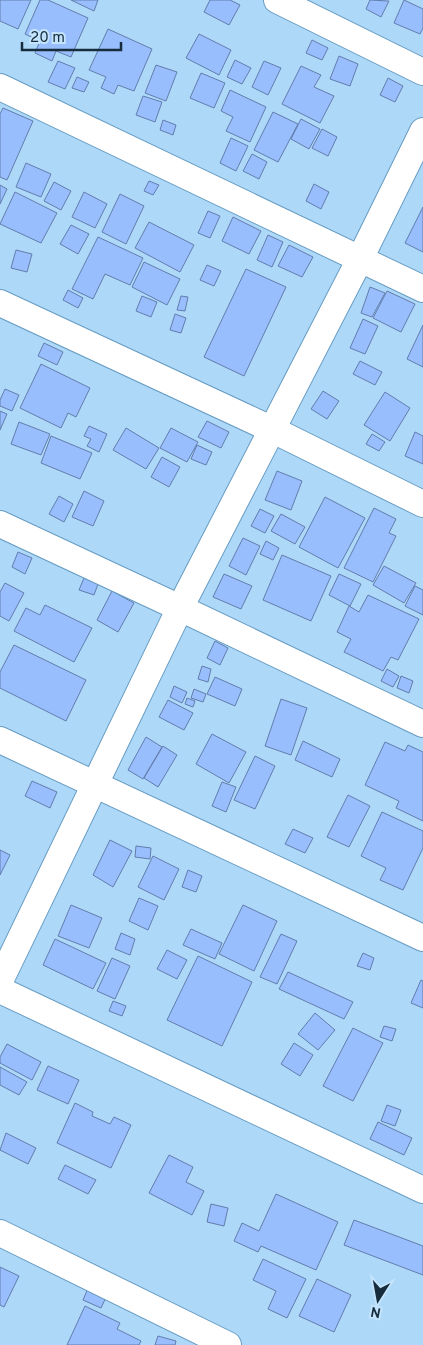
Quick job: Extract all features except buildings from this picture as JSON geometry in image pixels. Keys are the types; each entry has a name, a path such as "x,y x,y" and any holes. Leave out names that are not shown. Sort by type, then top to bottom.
{"street":[{"path":"276,0 423,72"},
{"path":"0,87 423,289"},
{"path":"0,981 93,784 180,608 271,428 360,259 423,131"},
{"path":"0,303 271,428 423,504"},
{"path":"0,524 423,724"},
{"path":"0,740 423,938"},
{"path":"0,990 423,1190"},
{"path":"0,1233 228,1345"}]}
